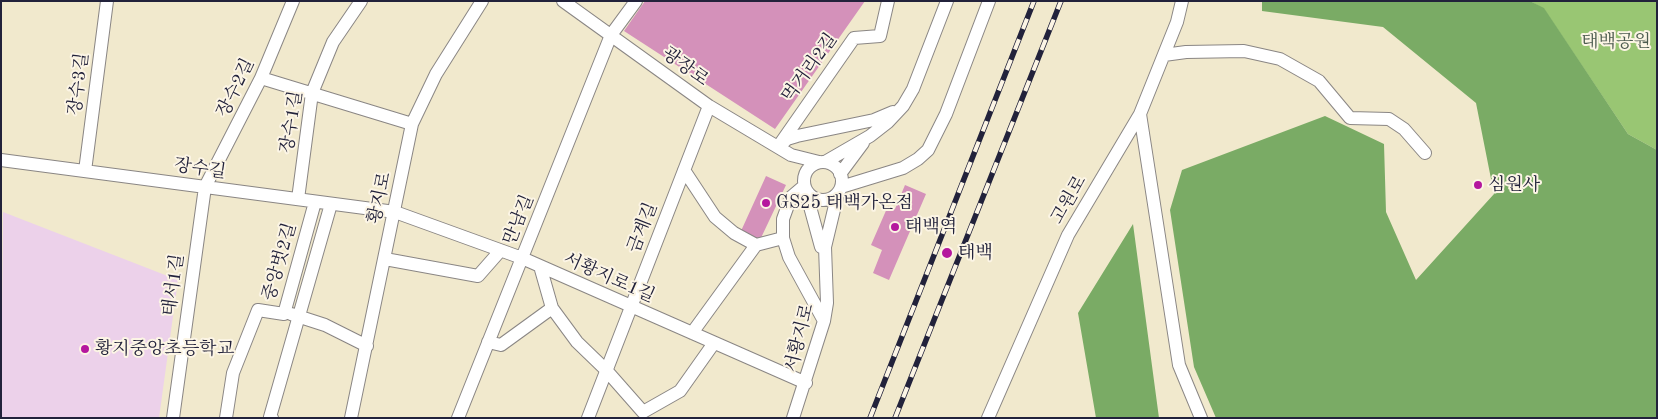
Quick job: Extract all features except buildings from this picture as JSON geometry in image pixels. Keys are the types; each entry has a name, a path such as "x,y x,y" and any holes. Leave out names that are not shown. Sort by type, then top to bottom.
{"street":[{"name":"장수3길","path":"85,171 107,1"},
{"name":"장수2길","path":"205,187 261,78 293,1"},
{"name":"장수1길","path":"298,200 312,93 333,42 361,1"},
{"name":"황지로","path":"351,418 412,124 436,74 482,1"},
{"name":"광장로","path":"563,1 709,106 791,155 822,162"},
{"name":"만남길","path":"458,418 611,35 636,1"},
{"name":"먹거리2길","path":"778,147 854,38 880,36 888,1"},
{"path":"825,264 827,233 840,190 840,174 870,136 903,106 913,89 947,1"},
{"path":"791,155 810,197 822,201 833,198 840,190 903,168 918,159 928,150 946,114 989,1"},
{"name":"고원로","path":"988,418 1068,235 1140,114 1164,55 1182,1"},
{"path":"1164,55 1186,52 1244,51 1280,60 1318,81 1350,118 1389,119 1404,128 1425,153"},
{"path":"261,78 412,124"},
{"name":"금계길","path":"588,418 709,106"},
{"path":"778,147 787,139 874,120 903,106"},
{"path":"1140,114 1179,365 1201,418"},
{"path":"825,264 804,186 808,169 870,136"},
{"name":"장수길","path":"1,160 395,212"},
{"path":"822,162 832,164 840,174"},
{"path":"684,170 714,217 734,233 756,245"},
{"path":"840,174 884,174"},
{"path":"804,186 791,197 783,219 783,238 789,257 824,321"},
{"name":"태서1길","path":"173,418 205,187"},
{"name":"중앙벗2길","path":"226,418 234,373 258,310 284,314 315,202"},
{"path":"272,418 270,417 298,315 331,204"},
{"name":"서황지로1길","path":"395,212 522,258 806,383"},
{"path":"692,333 756,245 783,238"},
{"path":"385,260 478,276 500,250"},
{"name":"서황지로","path":"794,418 824,321 827,303 825,264"},
{"path":"540,266 552,308 577,342 606,370 643,412 680,391 714,343"},
{"path":"488,342 500,345 552,308"},
{"path":"284,314 298,315 325,325 367,346"}],"shaded area":[{"name":"황지중앙초등학교","path":"3,212 178,280 159,418 1,418"}],"green space":[{"path":"1262,1 1530,1 1544,8 1628,134 1657,150 1657,418 1216,418 1194,367 1170,210 1182,170 1325,116 1384,144 1386,212 1416,280 1494,194 1476,103 1383,27 1262,11"},
{"name":"태백공원","path":"1530,1 1657,1 1657,150 1628,134 1544,9"},
{"path":"1133,224 1159,418 1096,418 1078,313"}],"railway":[{"path":"870,418 1034,1"},
{"path":"895,418 1061,1"}],"place":[{"name":"심원사","path":"1478,185"},
{"name":"GS25 태백가온점","path":"766,203"},
{"name":"태백역","path":"895,227"},
{"name":"태백","path":"947,253"},
{"name":"황지중앙초등학교","path":"85,349"}]}
